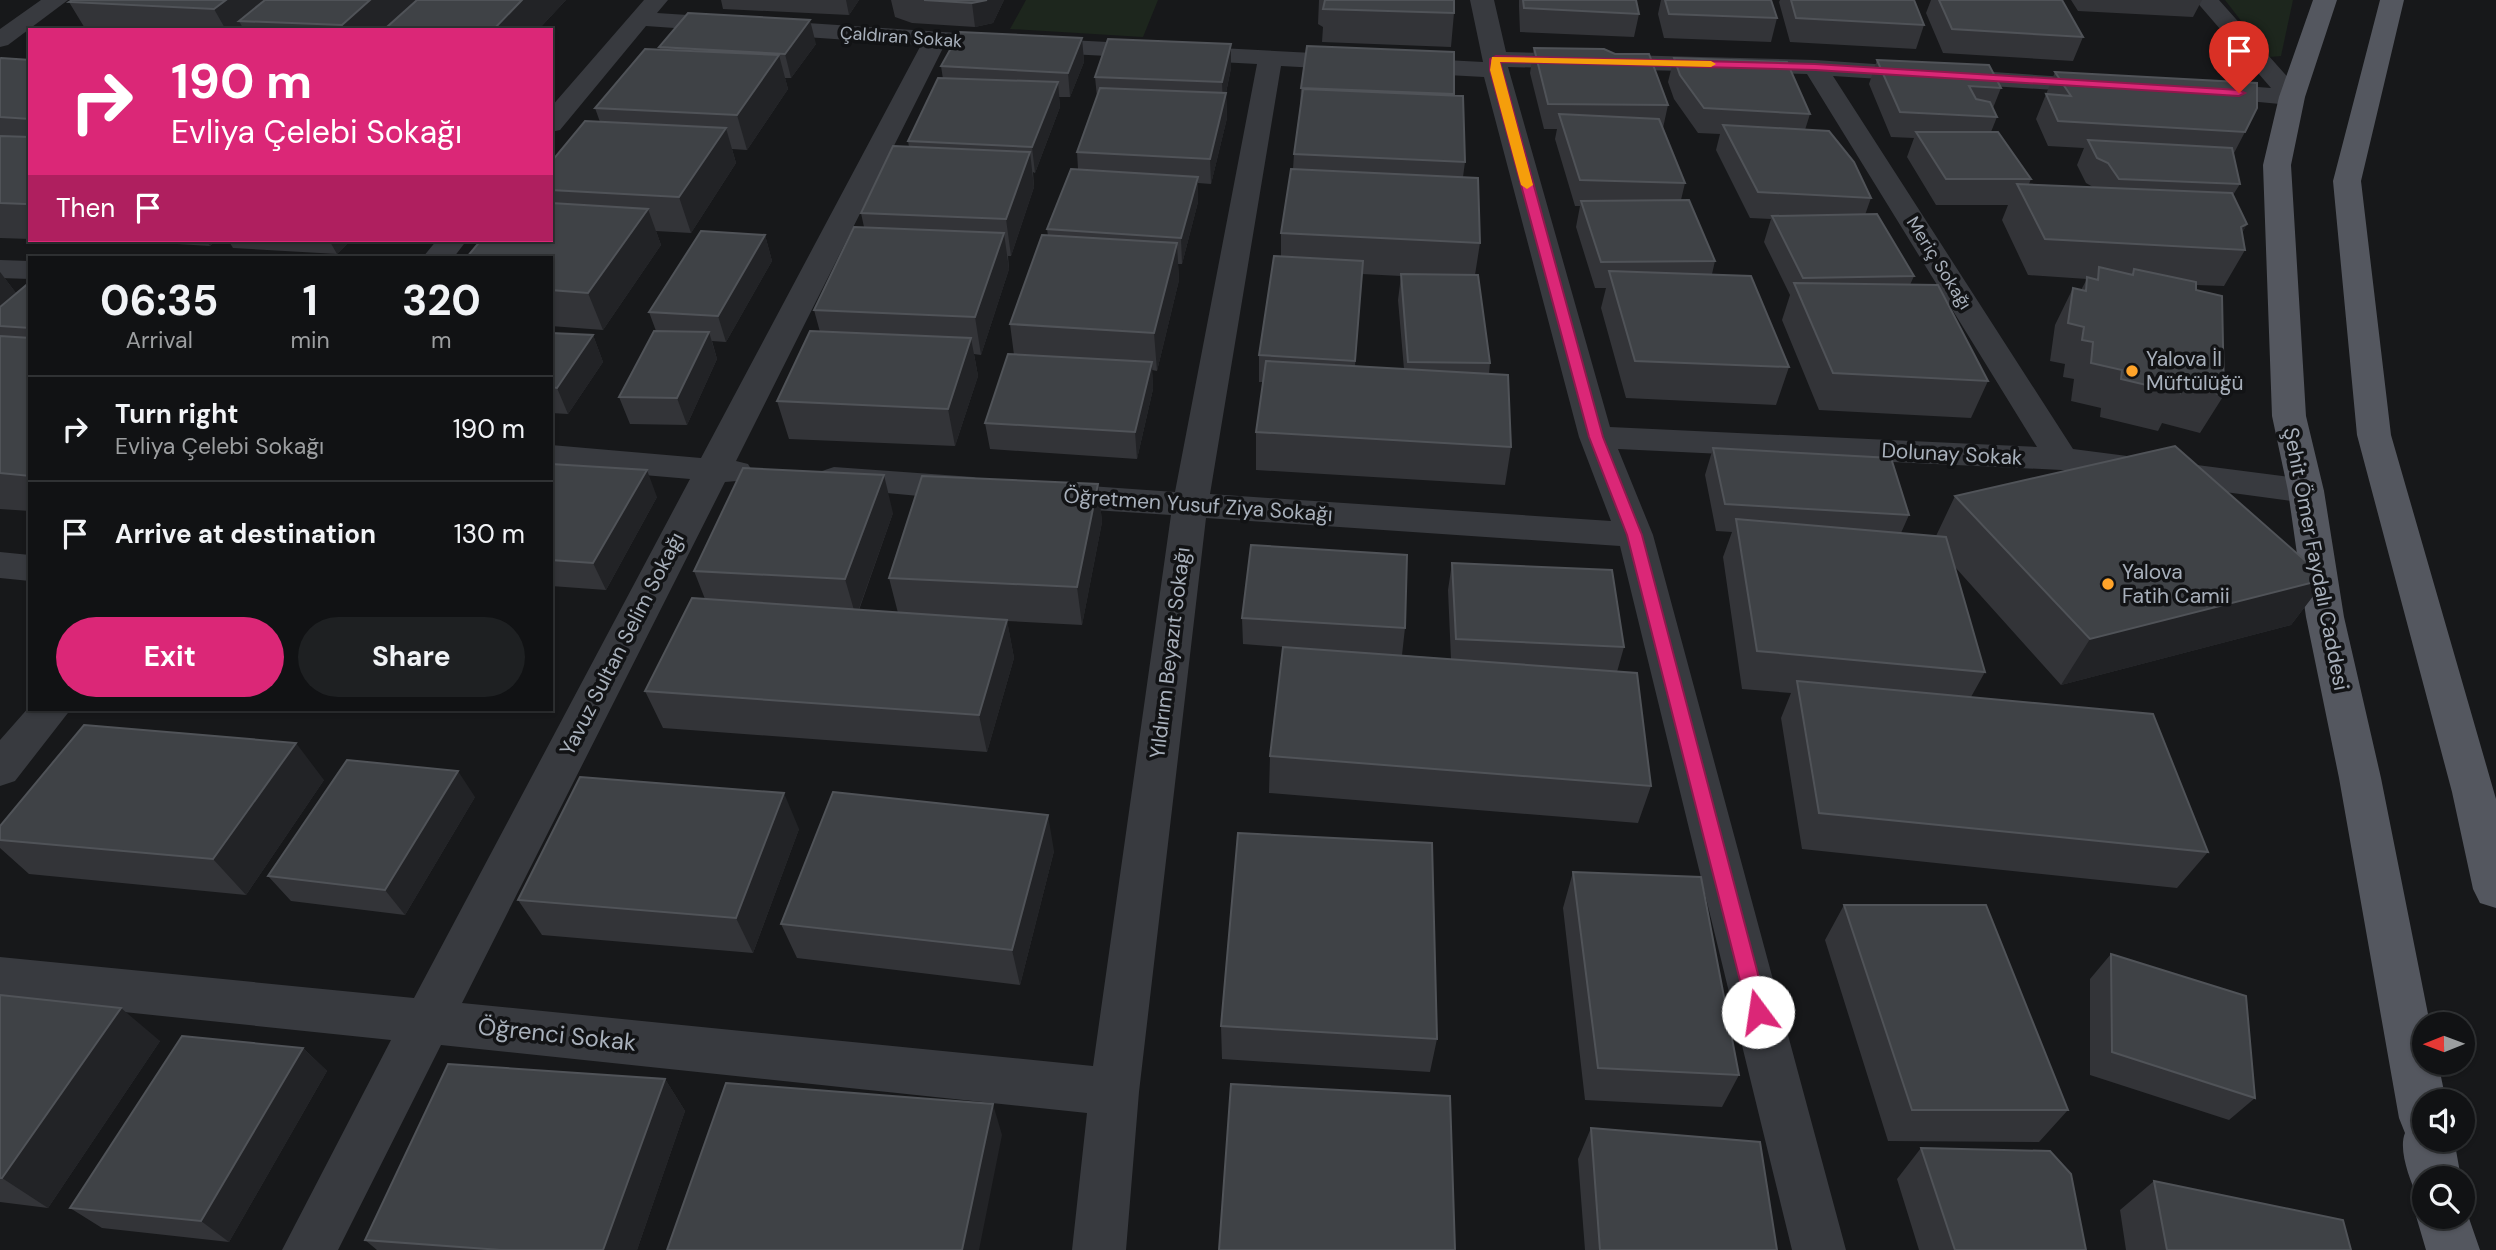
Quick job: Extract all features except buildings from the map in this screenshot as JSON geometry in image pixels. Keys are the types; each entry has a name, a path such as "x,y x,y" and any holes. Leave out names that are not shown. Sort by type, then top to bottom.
{"main road":[{"name":"Şehit Ömer Faydalı Caddesi","path":"2325,0 2292,97 2277,165 2289,416 2306,491 2325,617 2360,778 2419,1089"},
{"path":"2392,0 2347,181 2374,435 2485,792 2496,889"},
{"path":"2447,1229 2453,1250"}],"street":[{"path":"0,40 56,0"},
{"path":"1482,0 1495,64 1596,437 1635,535 1819,1250"},
{"path":"2207,0 2292,97"},
{"path":"560,104 649,9"},
{"name":"Çaldıran Sokak","path":"649,9 978,42"},
{"name":"Yavuz Sultan Selim Sokağı","path":"309,1250 936,39"},
{"path":"1005,43 1270,60 1815,67 2129,86"},
{"name":"Yıldırım Beyazıt Sokağı","path":"1099,1250 1114,1092 1189,505 1270,60"},
{"name":"Meriç Sokağı","path":"1815,67 2062,459"},
{"path":"2183,90 2292,97"},
{"path":"439,256 451,242"},
{"path":"0,269 28,271"},
{"name":"Dolunay Sokak","path":"1596,437 2062,459 2306,491"},
{"path":"553,456 766,474"},
{"name":"Öğretmen Yusuf Ziya Sokağı","path":"807,477 1635,535"},
{"path":"0,565 28,568"},
{"path":"0,769 49,711"},
{"name":"Öğrenci Sokak","path":"0,978 1114,1092"}],"shaded area":[{"path":"1026,0 1158,0 1143,37 1010,29"},
{"path":"2225,0 2293,0 2281,56 2269,57"}],"slow traffic":[{"path":"1527,185 1495,70 1496,59 1711,64"}],"place":[{"name":"Yalova İl Müftülüğü","path":"2132,371"},
{"name":"Yalova Fatih Camii","path":"2108,584"}],"route":[{"path":"1758,1012 1635,535 1596,437 1495,70 1496,59 1815,67 2239,93"}]}
